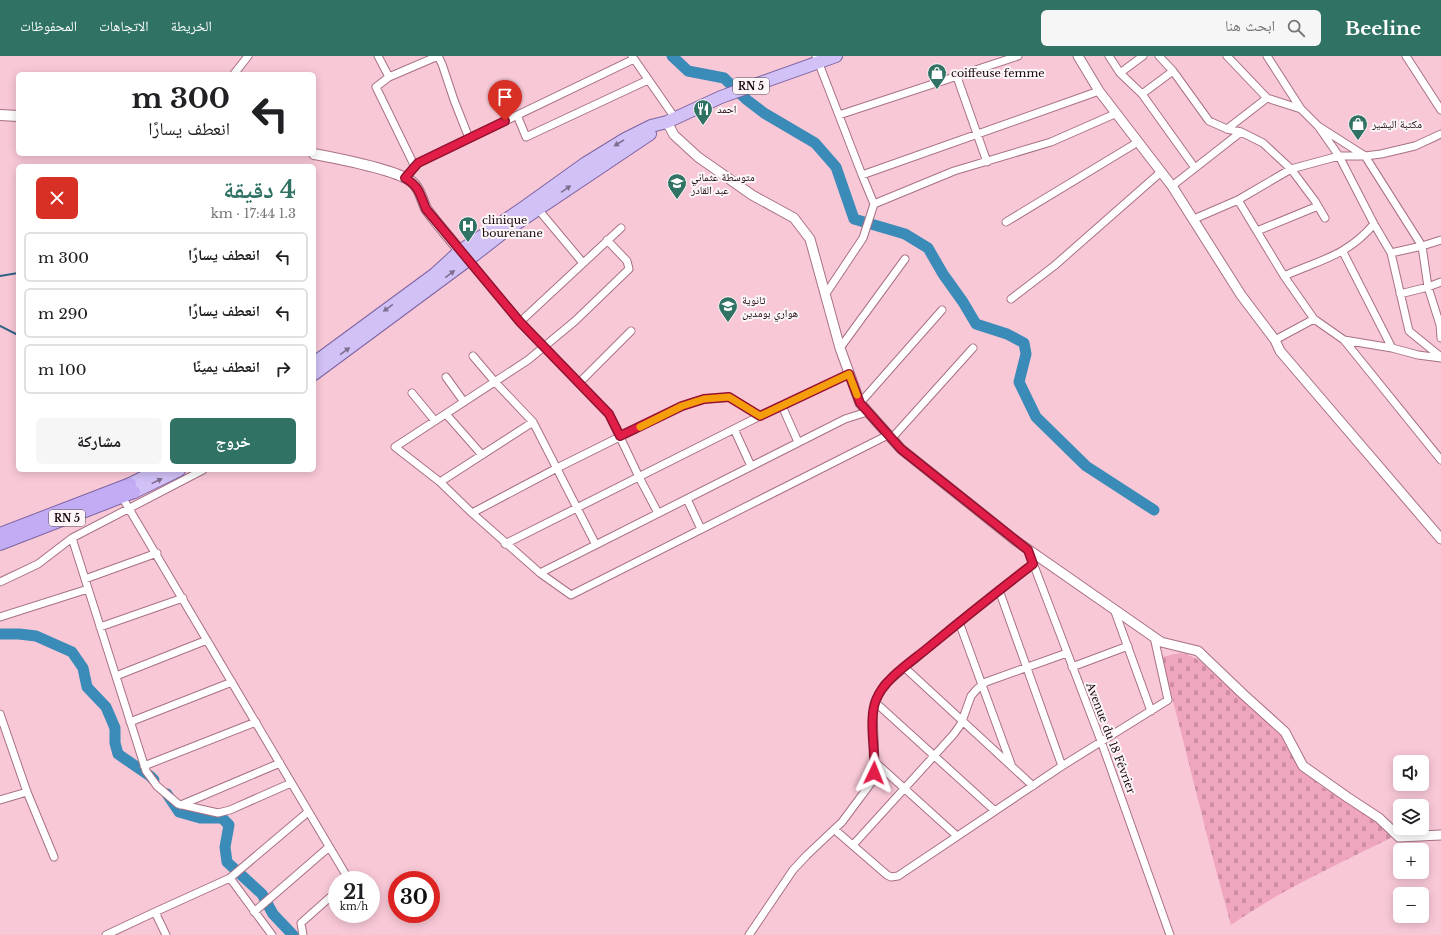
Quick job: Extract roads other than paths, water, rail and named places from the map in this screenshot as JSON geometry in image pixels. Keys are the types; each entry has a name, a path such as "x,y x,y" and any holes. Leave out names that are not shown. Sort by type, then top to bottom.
{"highway":[{"name":"RN 5","path":"0,544 122,497 132,488"},
{"name":"RN 5","path":"0,534 132,488"}],"main road":[{"name":"RN 5","path":"316,372 464,255 599,155 625,139 651,126 671,120 721,97 817,59 836,56"},
{"path":"0,115 16,116"},
{"name":"RN 5","path":"316,362 435,274 504,232 537,208 671,120"},
{"path":"316,154 375,168 405,178 414,183 426,209 464,255"},
{"name":"RN 5","path":"132,488 155,472"},
{"name":"RN 5","path":"132,488 174,472"}],"street":[{"path":"236,72 248,56"},
{"path":"378,56 389,77"},
{"path":"415,167 376,87 389,77 438,56 469,138"},
{"path":"839,115 1018,56"},
{"path":"1078,56 1099,91 1172,186 1241,294 1275,340 1280,350 1441,539"},
{"path":"1109,56 1120,73 1142,94 1195,168"},
{"path":"1120,73 1143,56"},
{"path":"1159,56 1173,71 1209,121 1227,129 1241,132 1263,143 1291,169 1304,185 1325,218"},
{"path":"1227,56 1267,98 1301,109"},
{"path":"1267,56 1301,109 1318,126 1339,156 1374,224 1391,253 1409,331 1441,358"},
{"path":"1406,56 1441,110"},
{"path":"405,178 418,163 633,58 648,80 671,120 674,135 698,157 752,195 794,218 810,239 840,348 860,403 901,449 1028,550 1161,642 1198,651 1285,732 1304,766 1379,818 1399,836 1441,835"},
{"path":"817,59 874,204 863,238 825,295"},
{"path":"1142,94 1173,71"},
{"path":"957,77 988,162"},
{"path":"517,115 526,137 648,80"},
{"path":"862,175 1099,91"},
{"path":"1227,129 1267,98"},
{"path":"874,204 954,171 1051,142 1117,113"},
{"path":"1318,126 1366,156 1422,246 1428,288 1441,325 1441,338"},
{"path":"1172,186 1241,132"},
{"path":"1194,219 1238,200 1291,169 1339,156 1366,156 1381,154 1415,146 1441,134"},
{"path":"1006,222 1138,142"},
{"path":"1011,299 1054,266 1161,172"},
{"path":"1238,200 1284,276 1314,319 1344,340 1441,460"},
{"path":"1257,231 1318,206"},
{"path":"537,208 583,263"},
{"path":"1284,276 1343,252 1364,235 1374,224"},
{"path":"520,322 621,228"},
{"path":"607,240 627,261 629,269 575,321 528,360 395,446 440,482 506,544 540,573 571,594 890,437 973,348"},
{"path":"1391,253 1441,240"},
{"path":"1343,252 1392,348"},
{"path":"464,255 520,322 609,414 658,513"},
{"path":"840,348 905,259"},
{"path":"1400,294 1428,288 1441,282"},
{"path":"860,403 942,310"},
{"path":"1275,340 1314,319"},
{"path":"579,383 631,331"},
{"path":"1344,340 1392,348 1418,355 1441,358"},
{"path":"473,356 533,422 596,545"},
{"path":"506,544 760,416 849,374"},
{"path":"446,377 464,402"},
{"path":"412,393 435,421"},
{"path":"472,513 557,468 682,406 704,399 729,397 760,416"},
{"path":"782,406 798,442"},
{"path":"540,573 845,418 868,412"},
{"path":"446,414 482,455"},
{"path":"440,482 533,422"},
{"path":"734,429 751,466"},
{"path":"0,582 38,564 72,538 199,472"},
{"path":"122,497 130,508 344,871"},
{"path":"687,499 701,529"},
{"path":"72,538 144,766 157,786 178,804 218,813 230,810 292,783"},
{"name":"Avenue du 18 Février","path":"1028,550 1101,741 1170,935"},
{"path":"85,579 157,554"},
{"path":"749,935 800,862 835,830 849,814 871,783 875,762 873,713 875,702 884,684 959,622 1033,564"},
{"path":"0,617 88,589"},
{"path":"999,590 1062,766"},
{"path":"100,627 183,598"},
{"path":"1114,610 1151,711"},
{"path":"959,622 1012,766"},
{"path":"835,830 887,875 894,877 898,876 1062,766 1168,700 1154,637"},
{"path":"116,676 208,640"},
{"path":"1072,667 1128,646"},
{"path":"853,845 957,730 971,696 982,684 1067,653"},
{"path":"904,667 1033,786"},
{"path":"130,722 232,682"},
{"path":"875,702 995,811"},
{"path":"0,714 27,792 54,856"},
{"path":"144,766 256,722"},
{"path":"875,762 957,836"},
{"path":"181,805 280,763"},
{"path":"0,800 27,792"},
{"path":"106,935 122,932 155,912 230,878 308,812"},
{"path":"254,912 329,847"},
{"path":"230,878 272,935"},
{"path":"303,935 301,923 328,900"},
{"path":"155,912 166,935"}],"waterway":[{"path":"672,56 688,71 724,78 747,100 764,113 815,143 836,167 854,219 905,234 928,248 943,274 963,302 976,324 1007,334 1024,343 1026,354 1019,382 1036,417 1086,466 1154,510"},
{"path":"0,276 16,273"},
{"path":"0,326 16,334"},
{"path":"0,634 36,636 72,652 83,668 87,687 106,707 115,728 115,743 118,754 154,780"},
{"path":"167,794 179,812 200,818 222,818 229,825 225,847 227,862 262,894 273,914 293,935"}],"place":[{"name":"coiffeuse femme","path":"937,90"},
{"name":"احمد","path":"703,126"},
{"name":"مكتبة اليشير","path":"1358,141"},
{"name":"متوسطة عثماني عبد القادر","path":"677,200"},
{"name":"clinique bourenane","path":"468,243"},
{"name":"ثانوية هواري بومدين","path":"728,323"}]}
